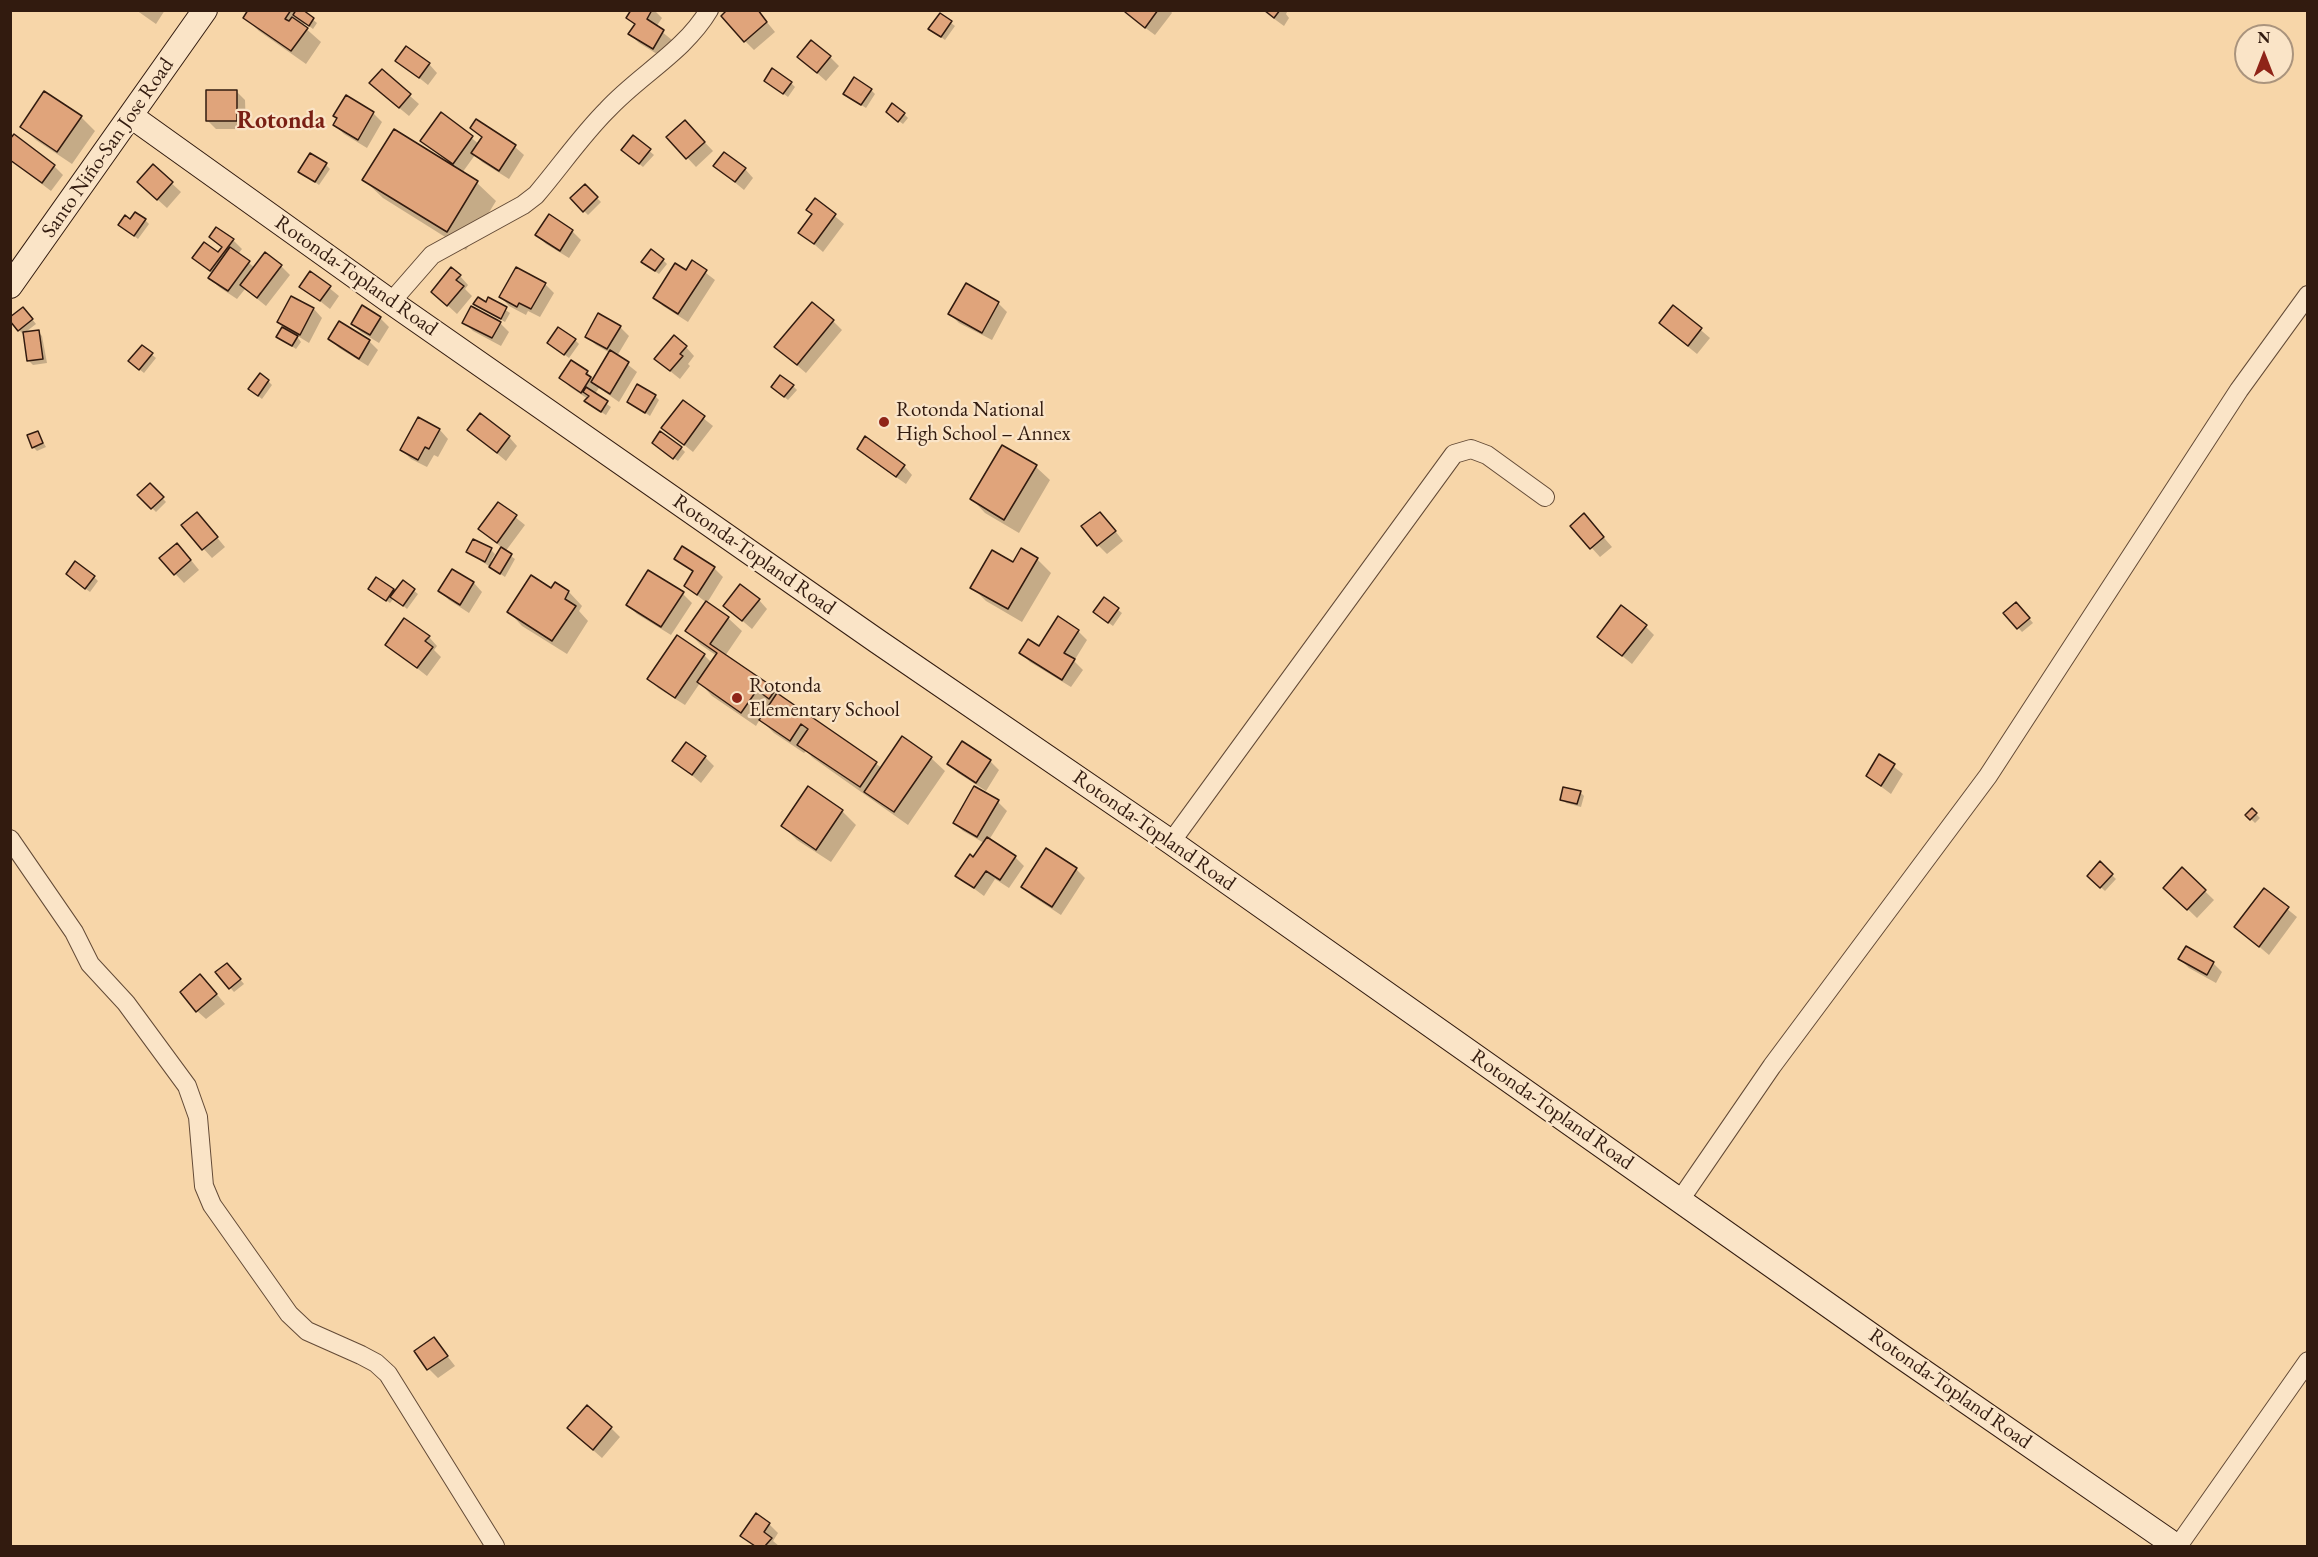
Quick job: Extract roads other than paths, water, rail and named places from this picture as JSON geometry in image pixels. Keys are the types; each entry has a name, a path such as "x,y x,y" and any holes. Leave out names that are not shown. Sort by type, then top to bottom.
{"main road":[{"name":"Santo Niño-San Jose Road","path":"11,285 205,10"},
{"name":"Rotonda-Topland Road","path":"131,116 391,302 1170,842 2177,1546"}],"street":[{"path":"391,302 432,255 523,205 536,195 606,110 630,87 684,43 709,10"},
{"path":"1680,1200 1779,1057 1988,776 2240,390 2307,295"},
{"path":"1170,842 1454,454 1470,449 1487,455 1545,497"},
{"path":"10,839 74,932 90,964 126,1003 187,1086 198,1118 204,1186 212,1205 282,1305 307,1331 376,1363 388,1374 495,1546"},
{"path":"2177,1546 2307,1361"}],"place":[{"name":"Rotonda National High School – Annex","path":"884,422"},
{"name":"Rotonda Elementary School","path":"737,698"}],"district":[{"name":"Rotonda","path":"281,121"}]}
